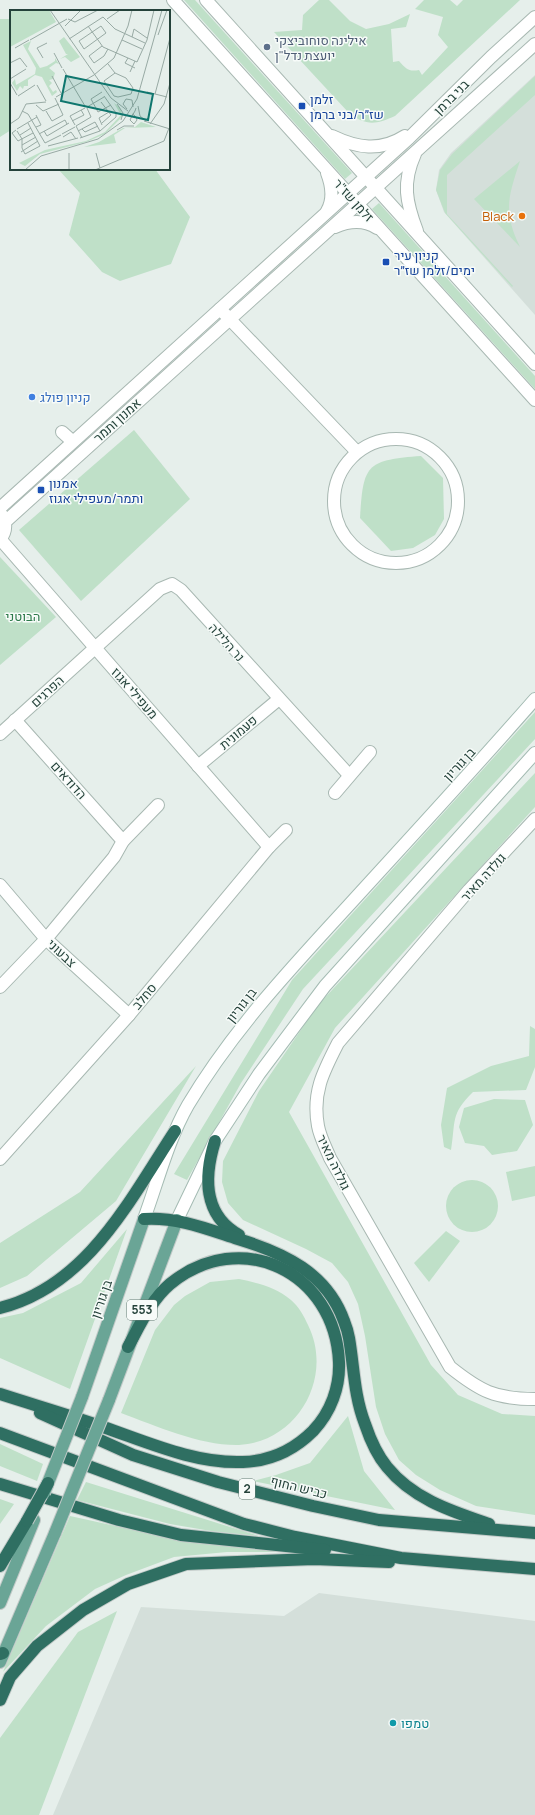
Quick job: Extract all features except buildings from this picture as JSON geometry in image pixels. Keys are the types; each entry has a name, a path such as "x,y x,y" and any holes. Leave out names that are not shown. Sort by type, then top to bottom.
{"highway":[{"path":"0,1308 27,1299 49,1288 83,1260 111,1227 175,1131"},
{"path":"215,1141 208,1171 209,1190 216,1214 222,1223 232,1231 254,1244"},
{"path":"144,1219 176,1220 254,1244 292,1260 319,1280 332,1295 340,1310 349,1336 357,1398 362,1417 386,1467 401,1482 446,1510 507,1530"},
{"path":"0,1395 164,1448 200,1457 242,1462 270,1457 286,1452 297,1446 309,1435 320,1424 333,1400 339,1373 337,1339 322,1302 310,1289 286,1270 256,1259 224,1260 198,1267 170,1284 159,1295 128,1347"},
{"name":"כביש החוף","path":"0,1395 133,1455 218,1482 314,1506 379,1520 535,1533"},
{"path":"0,1433 244,1524 295,1537 401,1558"},
{"path":"0,1566 30,1521 48,1483"},
{"path":"0,1484 119,1520 181,1535 502,1567"},
{"path":"0,1700 10,1677 37,1646 83,1610 128,1584 186,1564 314,1559 535,1569"}],"main road":[{"name":"בן גוריון","path":"48,1483 82,1397 144,1219"},
{"name":"553","path":"1,1657 109,1400 176,1220"},
{"path":"0,1604 30,1521"}],"street":[{"name":"זלמן שז\"ר","path":"173,0 535,400"},
{"name":"זלמן שז\"ר","path":"206,0 535,364"},
{"name":"בני ברמן","path":"366,177 491,57 535,17"},
{"name":"בני ברמן","path":"376,188 535,44"},
{"path":"326,133 356,146 378,147 400,139 434,113"},
{"path":"417,150 409,167 406,185 408,203 419,235"},
{"path":"324,167 330,180 332,197 330,206 325,214"},
{"name":"אמנון ותמר","path":"0,508 72,441 366,177"},
{"name":"אמנון ותמר","path":"3,517 230,320 376,188"},
{"path":"330,229 352,221 373,225 383,232"},
{"path":"220,309 357,452"},
{"path":"62,432 72,441"},
{"path":"398,438 411,440 431,448 448,466 457,486 459,504 454,525 438,548 414,561 387,562 361,552 345,536 337,519 334,498 336,484 345,464 357,452 376,441 398,438"},
{"path":"0,540 4,533 3,517"},
{"name":"מעפילי אגוז","path":"0,540 269,847"},
{"name":"נר הלילה","path":"94,647 160,589 172,584 181,590 349,775"},
{"name":"הפרגים","path":"0,734 94,647"},
{"name":"פעמונית","path":"198,766 279,699"},
{"name":"בן גוריון","path":"144,1219 175,1131 188,1105 224,1051 276,984 490,751 535,699"},
{"name":"הדודאים","path":"15,720 123,841"},
{"path":"335,793 370,752"},
{"path":"176,1220 215,1141 259,1074 325,986 535,753"},
{"path":"0,987 46,939 114,857 123,841 158,805"},
{"name":"גולדה מאיר","path":"535,819 469,890 338,1043 326,1066 315,1096 318,1127 330,1158 450,1367 466,1380 488,1393 511,1399 535,1400"},
{"name":"סחלב","path":"0,1159 129,1015 269,847 286,830"},
{"name":"צבעוני","path":"0,886 46,939 129,1015"}],"shaded area":[{"path":"535,75 535,315 444,212 436,190 439,170 451,153"},
{"path":"319,1593 535,1621 535,1815 53,1815 141,1607 284,1616"}],"green space":[{"path":"184,0 195,0 352,173 345,179"},
{"path":"319,0 329,0 350,21 366,29 389,24 410,14 406,27 391,29 393,62 399,61 408,69 413,71 419,70 422,75 448,47 438,35 443,17 415,9 424,0 450,0 457,6 463,0 520,0 395,116 371,123 360,120 348,112 274,32 302,30 303,15"},
{"path":"0,19 10,19 10,131 0,137"},
{"path":"535,76 535,95 447,175 447,214 513,286 512,287 445,213 436,190 440,170 452,154"},
{"path":"520,161 510,195 509,214 511,224 520,247 474,199"},
{"path":"59,170 156,170 190,217 171,264 120,281 102,272 69,235 80,193"},
{"path":"379,203 535,376 535,389 372,209"},
{"path":"134,430 190,499 81,601 19,530"},
{"path":"421,456 443,478 444,519 435,535 413,548 391,551 360,518 361,500 366,476 378,463"},
{"name":"הבוטני","path":"0,557 56,617 0,665"},
{"path":"535,712 535,739 303,989 241,1083 187,1180 174,1174 292,980"},
{"path":"535,773 535,807 335,1028 289,1112 431,1365 458,1395 502,1414 535,1416 535,1515 476,1506 440,1490 416,1475 399,1460 385,1434 376,1407 365,1336 358,1304 348,1282 332,1263 306,1249 243,1220 228,1203 222,1182 223,1161 259,1091 318,1005"},
{"path":"530,1026 535,1029 535,1067 526,1090 473,1092 461,1107 455,1118 451,1150 444,1147 441,1125 447,1088 491,1066 529,1056"},
{"path":"196,1066 116,1201 27,1276 0,1288 0,1243 80,1192"},
{"path":"494,1099 525,1100 533,1125 517,1151 492,1155 484,1146 465,1143 459,1127 464,1108"},
{"path":"535,1166 535,1196 512,1201 506,1172"},
{"path":"467,1180 477,1180 486,1184 494,1192 498,1201 498,1211 494,1220 486,1228 477,1232 467,1232 458,1228 450,1220 446,1211 446,1201 450,1192 458,1184"},
{"path":"127,1229 70,1389 0,1358 0,1318 23,1313 81,1283"},
{"path":"446,1231 460,1241 429,1282 414,1263"},
{"path":"239,1279 266,1286 285,1296 299,1309 308,1325 315,1345 316,1365 313,1385 305,1403 294,1419 278,1432 260,1441 239,1445 194,1439 121,1413 155,1330 174,1305 185,1296 210,1282"},
{"path":"348,1416 364,1471 395,1510 253,1481 276,1475 310,1463"},
{"path":"0,1444 43,1464 37,1481 0,1466"},
{"path":"86,1482 259,1536 211,1531 170,1524 77,1500"},
{"path":"0,1499 14,1504 0,1524"},
{"path":"70,1516 184,1541 289,1552 227,1552 174,1557 126,1575 95,1589 46,1626 3,1672"},
{"path":"117,1611 39,1815 0,1815 0,1738 78,1632"}],"place":[{"name":"אילינה סוחוביצקי יועצת נדל\"ן","path":"267,47"},
{"name":"זלמן שז״ר/בני ברמן","path":"302,106"},
{"name":"Black","path":"522,216"},
{"name":"קניון עיר ימים/זלמן שז״ר","path":"386,262"},
{"name":"קניון פולג","path":"32,397"},
{"name":"אמנון ותמר/מעפילי אגוז","path":"41,490"},
{"name":"טמפו","path":"393,1723"}]}
